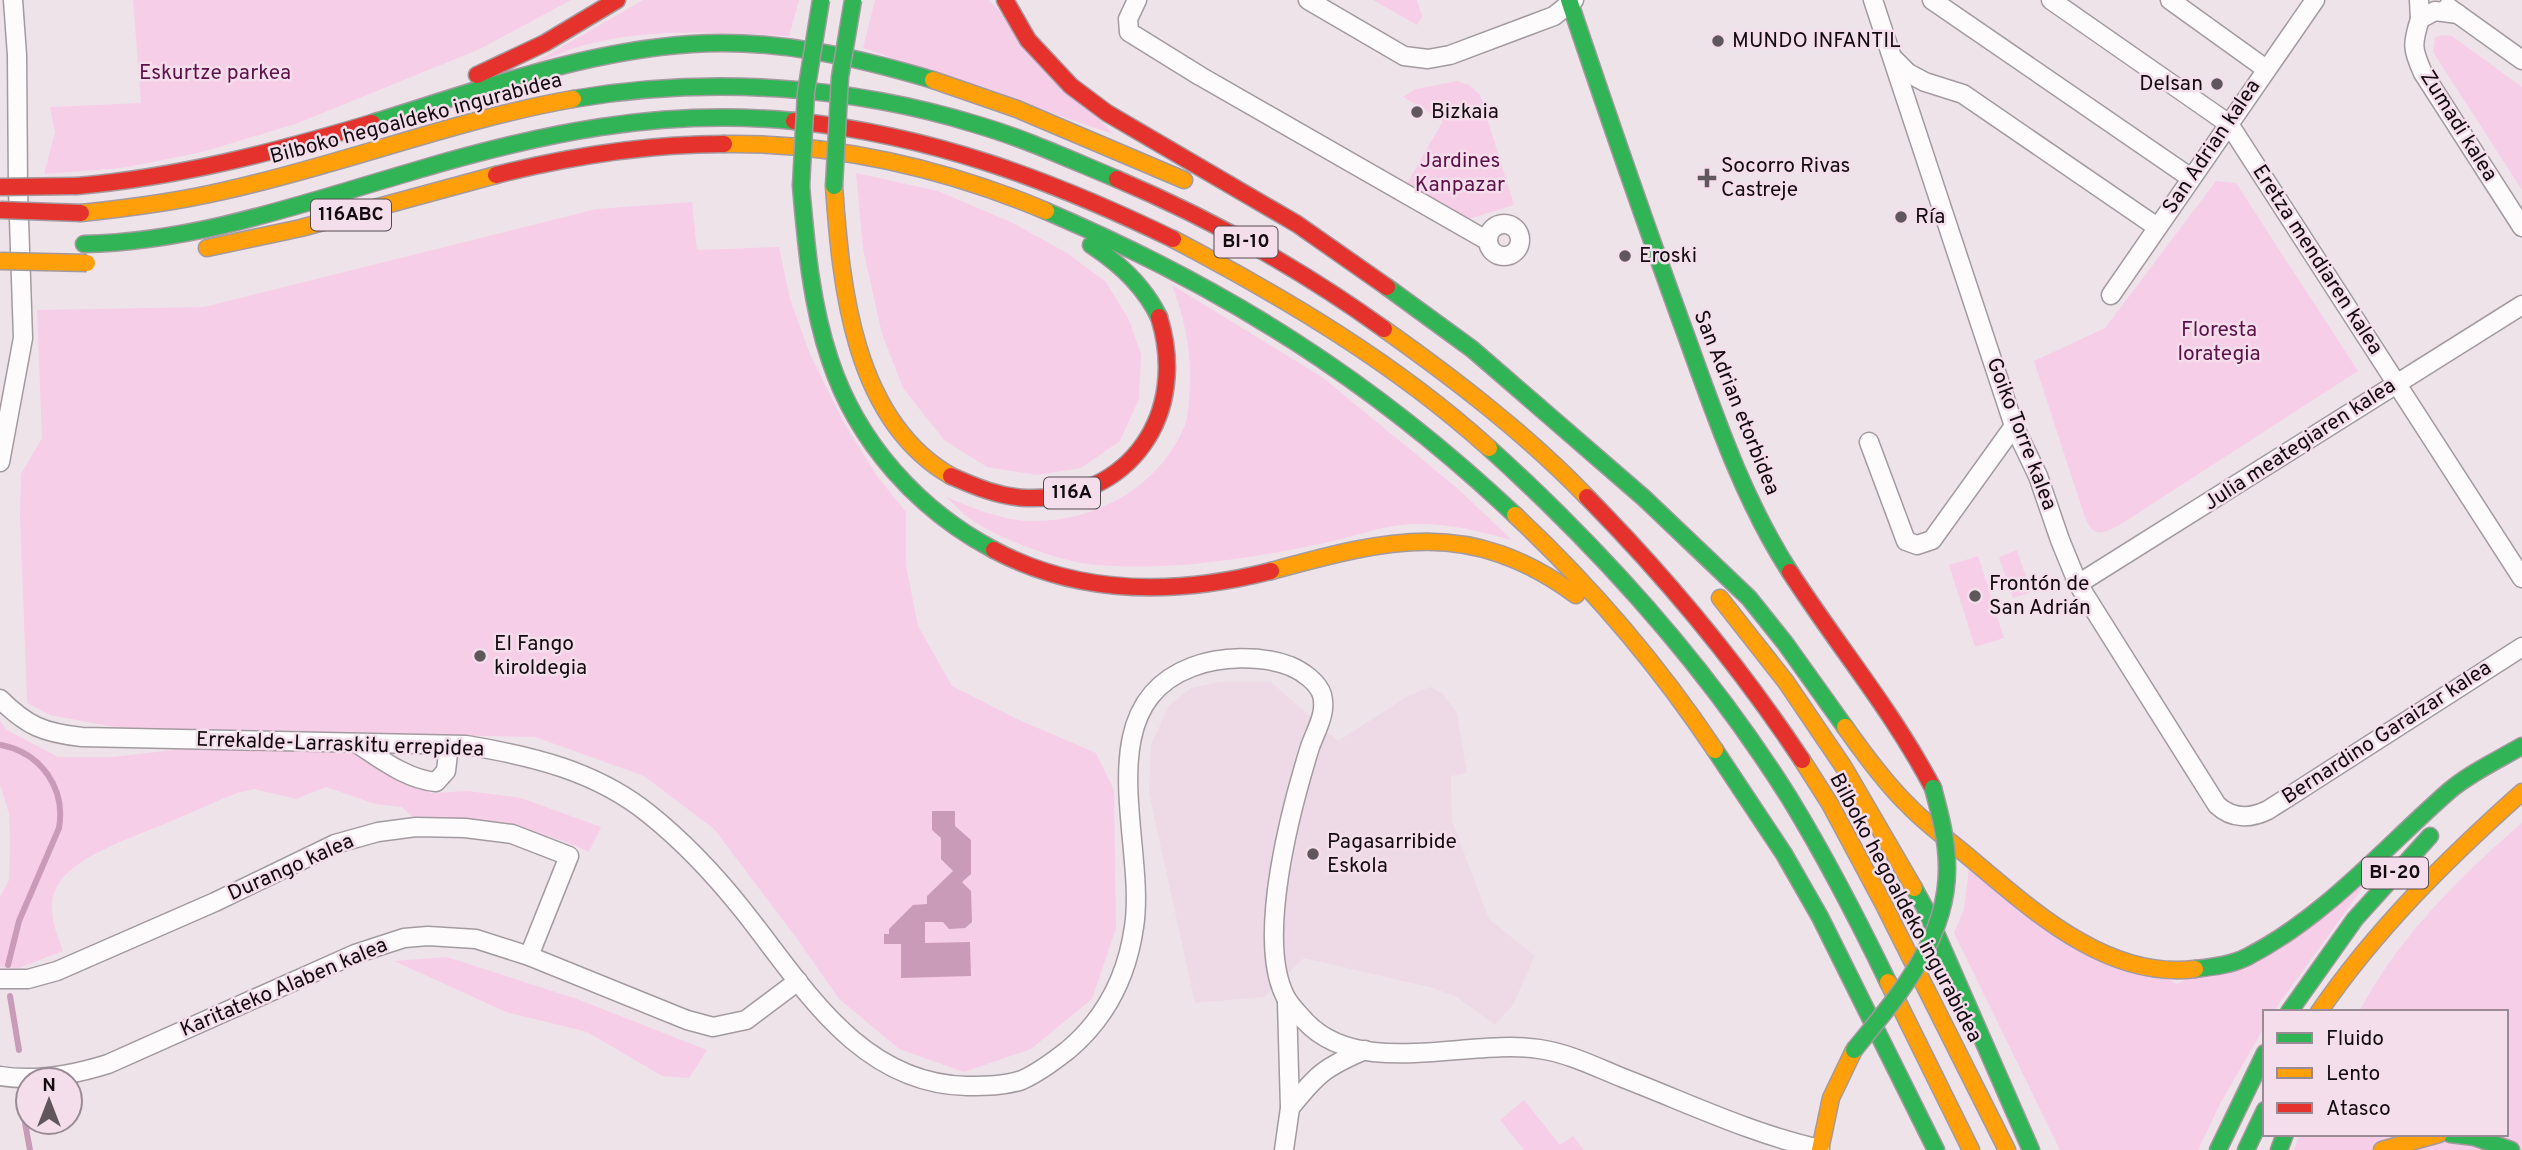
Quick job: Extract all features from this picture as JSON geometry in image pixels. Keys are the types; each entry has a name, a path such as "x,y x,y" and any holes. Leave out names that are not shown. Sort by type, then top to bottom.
{"main road":[{"path":"330,136 399,104 494,68 545,43 617,0"},
{"path":"821,0 809,64 801,186 806,252 819,321 831,364 866,438 909,490 955,528 1025,566 1072,580 1135,588 1214,583 1380,544 1445,541 1474,545 1506,555 1563,584 1664,682 1672,686"},
{"name":"116A","path":"853,0 841,77 834,186 838,248 850,320 873,386 901,430 947,474 976,488 1009,498 1048,499 1085,490 1117,473 1136,455 1149,437 1160,413 1167,387 1167,358 1157,314 1119,264 1094,246 975,185"},
{"path":"1004,0 1028,40 1071,86 1107,113 1297,225 1392,291 1472,349 1644,498 1749,598 1785,643 1856,743 1909,807 2011,892 2070,936 2117,958 2150,968 2185,970 2217,966 2245,958 2315,912 2452,789 2522,746"},
{"name":"San Adrian etorbidea","path":"1571,1 1634,194 1737,475 1772,542 1799,586 1886,707 1912,748 1933,788 1943,819 1948,884 1941,916 1929,947 1909,982 1854,1050 1840,1073 1825,1116 1820,1149"},
{"path":"6,189 124,183 221,167 592,59 678,45 721,43 828,51 976,94 1090,137 1196,186"},
{"name":"Bilboko hegoaldeko ingurabidea","path":"0,210 81,213 170,202 227,190 431,132 542,104 606,93 691,87 784,89 888,103 968,121 1115,176 1214,225 1278,261 1384,329 1451,377 1494,413 1546,458 1632,541 1716,638 1821,787 1897,928 2007,1150"},
{"name":"BI-10","path":"77,244 102,245 156,238 218,225 490,149 607,125 685,117 788,119 882,132 954,149 1114,208 1203,253 1285,300 1436,404 1554,510 1620,576 1683,651 1758,750 1807,827 1865,934 1971,1150"},
{"name":"116ABC","path":"188,251 254,239 356,214 492,175 610,150 693,143 744,143 810,148 914,168 975,185"},
{"path":"975,185 1081,224 1268,323 1339,369 1395,411 1499,498 1596,597 1672,686 1768,829 1803,887 1842,961 1936,1150"},
{"path":"1233,205 1392,291"},
{"path":"0,242 42,243"},
{"path":"0,261 106,261"},
{"path":"1597,457 1685,559"},
{"path":"1712,589 1786,681 1843,766 1925,908 2031,1150"},
{"path":"2480,789 2522,752"},
{"name":"BI-20","path":"2320,1010 2363,952 2472,836 2522,792"},
{"name":"BI-20","path":"2290,1010 2330,951 2380,890 2444,822"},
{"path":"2366,977 2428,882"},
{"path":"2218,1150 2263,1057"},
{"path":"2246,1150 2263,1114"},
{"path":"2382,1150 2432,1136"},
{"path":"2466,1136 2511,1150"}],"street":[{"path":"0,462 23,338 6,189 17,55 13,0"},
{"path":"1137,0 1128,19 1129,32 1200,76 1488,241"},
{"path":"1308,0 1404,56 1428,59 1450,55 1553,16 1571,1"},
{"name":"Goiko Torre kalea","path":"1873,0 2014,426 2038,476 2078,584 2217,805 2237,816 2251,816"},
{"path":"1932,0 2191,178"},
{"name":"Eretza mendiaren kalea","path":"2051,0 2229,124 2522,578"},
{"path":"2170,0 2266,69"},
{"name":"San Adrian kalea","path":"2111,295 2315,0"},
{"name":"Zumadi kalea","path":"2419,0 2420,19 2414,37 2413,52 2423,73 2522,227"},
{"path":"2437,0 2522,61"},
{"path":"2420,19 2435,11 2458,14"},
{"path":"1892,57 1908,73 1936,87 1963,94 2157,227"},
{"path":"1915,129 1920,100 1936,87"},
{"name":"Julia meategiaren kalea","path":"2078,584 2522,305"},
{"path":"1869,442 1906,541 1917,545 1932,540 2014,426"},
{"name":"Bernardino Garaizar kalea","path":"2251,816 2268,810 2522,647"},
{"name":"Errekalde-Larraskitu errepidea","path":"0,699 18,717 41,730 82,737 449,745 520,754 572,770 614,790 646,811 704,863 836,1028 882,1062 915,1077 948,1086 988,1086 1021,1080 1052,1063 1089,1032 1109,1002 1125,967 1135,924 1136,897 1128,788 1131,737 1143,707 1161,685 1178,672 1205,662 1241,659 1291,666 1316,682 1323,697 1323,713 1310,747 1291,820 1277,892 1275,955 1277,977 1287,1002 1315,1031 1337,1045 1365,1050 1418,1052 1487,1048 1540,1049 1588,1063 1762,1133 1820,1149"},
{"path":"356,743 420,780 436,782 446,771 449,745"},
{"name":"Durango kalea","path":"0,979 28,979 57,971 215,902 335,845 379,832 416,827 464,828 512,834 569,856 529,956"},
{"name":"Karitateko Alaben kalea","path":"0,1076 44,1078 108,1065 355,954 404,939 451,936 476,939 529,956 687,1020 713,1027 746,1020 798,981"},
{"path":"1284,1150 1290,1108 1287,1002"},
{"path":"1290,1066 1303,1035 1315,1031 1320,1052 1308,1086"},
{"path":"1290,1108 1329,1065 1365,1050"}],"shaded area":[{"name":"Pagasarribide Eskola","path":"1219,682 1271,682 1338,741 1408,696 1430,687 1442,693 1457,713 1467,773 1451,776 1452,821 1489,919 1535,956 1513,1005 1495,1025 1457,997 1433,988 1304,958 1264,997 1195,1003 1149,793 1151,744 1169,706 1191,688"},
{"path":"932,811 955,811 955,826 971,840 971,874 962,882 971,891 972,922 965,928 949,929 943,922 925,922 925,943 970,942 971,976 901,978 901,944 884,944 884,934 889,934 889,929 913,905 927,904 927,896 953,871 941,859 941,838 932,830"}],"green space":[{"name":"Eskurtze parkea","path":"133,0 571,0 480,49 298,123 203,152 122,168 44,174 55,132 50,107 141,103"},
{"path":"643,0 799,0 789,36 688,32 639,35 581,46 527,67"},
{"path":"875,0 989,0 1113,134 863,48"},
{"path":"1373,0 1417,0 1422,16 1417,25"},
{"path":"2452,36 2522,87 2522,190 2433,52 2435,37"},
{"name":"Jardines Kanpazar","path":"1457,81 1469,85 1480,95 1514,205 1457,220 1405,187 1443,121 1403,97 1416,89"},
{"path":"856,173 938,191 1013,223 1067,253 1106,282 1129,320 1141,354 1139,399 1120,441 1081,468 1037,475 987,467 944,440 903,388 882,334 863,249"},
{"name":"Floresta lorategia","path":"2216,181 2236,183 2358,371 2118,526 2097,532 2090,527 2084,515 2034,361 2105,328"},
{"name":"El Fango kiroldegia","path":"692,202 697,250 779,247 790,299 810,354 843,421 877,476 906,512 906,565 918,626 952,686 1017,719 1096,753 1114,790 1116,928 1092,999 1031,1049 964,1072 899,1049 839,999 714,829 644,776 535,737 125,729 50,715 27,703 21,474 42,438 37,310 204,307 597,209"},
{"path":"1172,285 1322,377 1457,488 1512,540 1451,526 1413,524 1238,559 1182,565 1098,565 1067,560 1013,542 969,518 946,497 988,513 1032,521 1080,515 1103,507 1143,483 1174,447 1187,416 1189,355 1185,327"},
{"path":"2017,550 2031,592 2013,598 1999,557"},
{"name":"Frontón de San Adrián","path":"1978,556 2004,638 1975,647 1949,565"},
{"path":"0,721 7,730 58,757 113,757 182,749 353,752 378,768 431,793 468,791 521,798 601,827 589,852 546,836 502,825 411,816 402,807 375,804 326,787 296,799 254,789 237,793 122,841 76,866 64,877 53,896 53,920 63,951 19,968 0,967 0,897 9,880 10,842 9,814 0,784"},
{"path":"2522,823 2522,1150 2294,1150 2299,1136 2508,1136 2508,1010 2360,1010 2411,934 2475,865"},
{"path":"1969,868 2177,984 2370,878 2274,1010 2263,1010 2263,1029 2220,1104 2198,1150 2060,1150 1954,933 1964,909"},
{"path":"447,957 577,999 707,1050 689,1078 662,1076 587,1032 506,1012 394,961"},
{"path":"1524,1100 1560,1145 1573,1136 1584,1150 1524,1150 1500,1120"}],"waterway":[{"path":"1,745 15,749 39,764 54,786 60,813 59,828 19,921 8,965"},
{"path":"10,996 19,1050"},
{"path":"27,1136 30,1150"}],"traffic: fast":[{"path":"801,186 806,92 821,0"},
{"path":"834,186 840,77 853,0"},
{"path":"1569,0 1720,428 1758,516 1790,572"},
{"path":"372,123 570,64 651,48 692,44 753,44 814,51 933,80"},
{"path":"573,99 675,88 777,88 828,93 929,111 978,125 1031,143 1117,179"},
{"path":"84,244 126,242 209,228 292,207 461,157 555,135 649,121 696,118 794,121"},
{"path":"801,186 807,252 818,317 830,360 856,419 874,446 916,494 966,534 994,550"},
{"path":"1046,211 1175,272 1295,342 1352,380 1407,422 1515,515"},
{"path":"1091,245 1130,276 1159,317"},
{"path":"1387,287 1472,349 1644,498 1749,598 1845,727"},
{"path":"1489,448 1613,570 1652,613 1725,704 1803,821 1888,982"},
{"path":"2195,969 2235,962 2275,941 2328,902 2457,784 2522,746"},
{"path":"1715,750 1784,854 1820,917 1936,1150"},
{"path":"1854,1050 1903,988 1917,966 1939,919 1945,894 1947,857 1933,788"},
{"path":"2290,1010 2355,919 2430,836"},
{"path":"1914,888 2031,1150"},
{"path":"2218,1150 2263,1057"},
{"path":"2246,1150 2263,1114"},
{"path":"2279,1150 2284,1136"},
{"path":"2466,1136 2511,1150"}],"traffic: slow":[{"path":"933,80 1017,109 1184,180"},
{"path":"81,213 223,191 311,169 441,130 573,99"},
{"path":"724,144 806,148 888,161 969,183 1046,211"},
{"path":"207,248 301,228 496,175"},
{"path":"834,186 841,266 848,307 858,348 873,386 892,421 918,452 951,476"},
{"path":"1173,239 1338,334 1416,388 1489,448"},
{"path":"0,261 87,263"},
{"path":"1384,329 1490,408 1540,451 1587,497"},
{"path":"1515,515 1571,570 1647,656 1715,750"},
{"path":"1271,571 1353,550 1428,542 1464,545 1500,554 1537,570 1576,595"},
{"path":"1720,598 1786,682 1843,766 1914,888"},
{"path":"1845,727 1883,778 1916,813 2045,919 2101,952 2131,964 2163,970 2195,969"},
{"path":"1802,760 1830,804 1883,903 2007,1150"},
{"path":"2320,1010 2364,952 2414,896 2522,792"},
{"path":"1888,982 1971,1150"},
{"path":"1820,1150 1831,1098 1854,1050"},
{"path":"2382,1150 2432,1136"}],"traffic: jam":[{"path":"477,75 545,43 617,0"},
{"path":"1005,0 1028,40 1071,86 1107,113 1297,224 1387,287"},
{"path":"794,121 894,137 989,163 1036,179 1173,239"},
{"path":"77,186 190,170 372,123"},
{"path":"496,175 609,152 724,144"},
{"path":"1117,179 1187,211 1255,247 1321,286 1384,329"},
{"path":"0,187 77,186"},
{"path":"0,210 81,213"},
{"path":"951,476 998,494 1027,498 1064,495 1096,484 1122,467 1143,445 1158,417 1166,386 1166,352 1159,317"},
{"path":"1587,497 1701,623 1802,760"},
{"path":"994,550 1061,576 1130,587 1200,584 1271,571"},
{"path":"1790,572 1900,732 1933,788"}],"place":[{"name":"MUNDO INFANTIL","path":"1718,41"},
{"name":"Delsan","path":"2217,84"},
{"name":"Bizkaia","path":"1417,112"},
{"name":"Socorro Rivas Castreje","path":"1707,178"},
{"name":"Ría","path":"1901,217"},
{"name":"Eroski","path":"1625,256"},
{"name":"Frontón de San Adrián","path":"1975,596"},
{"name":"El Fango kiroldegia","path":"480,656"},
{"name":"Pagasarribide Eskola","path":"1313,854"}]}
